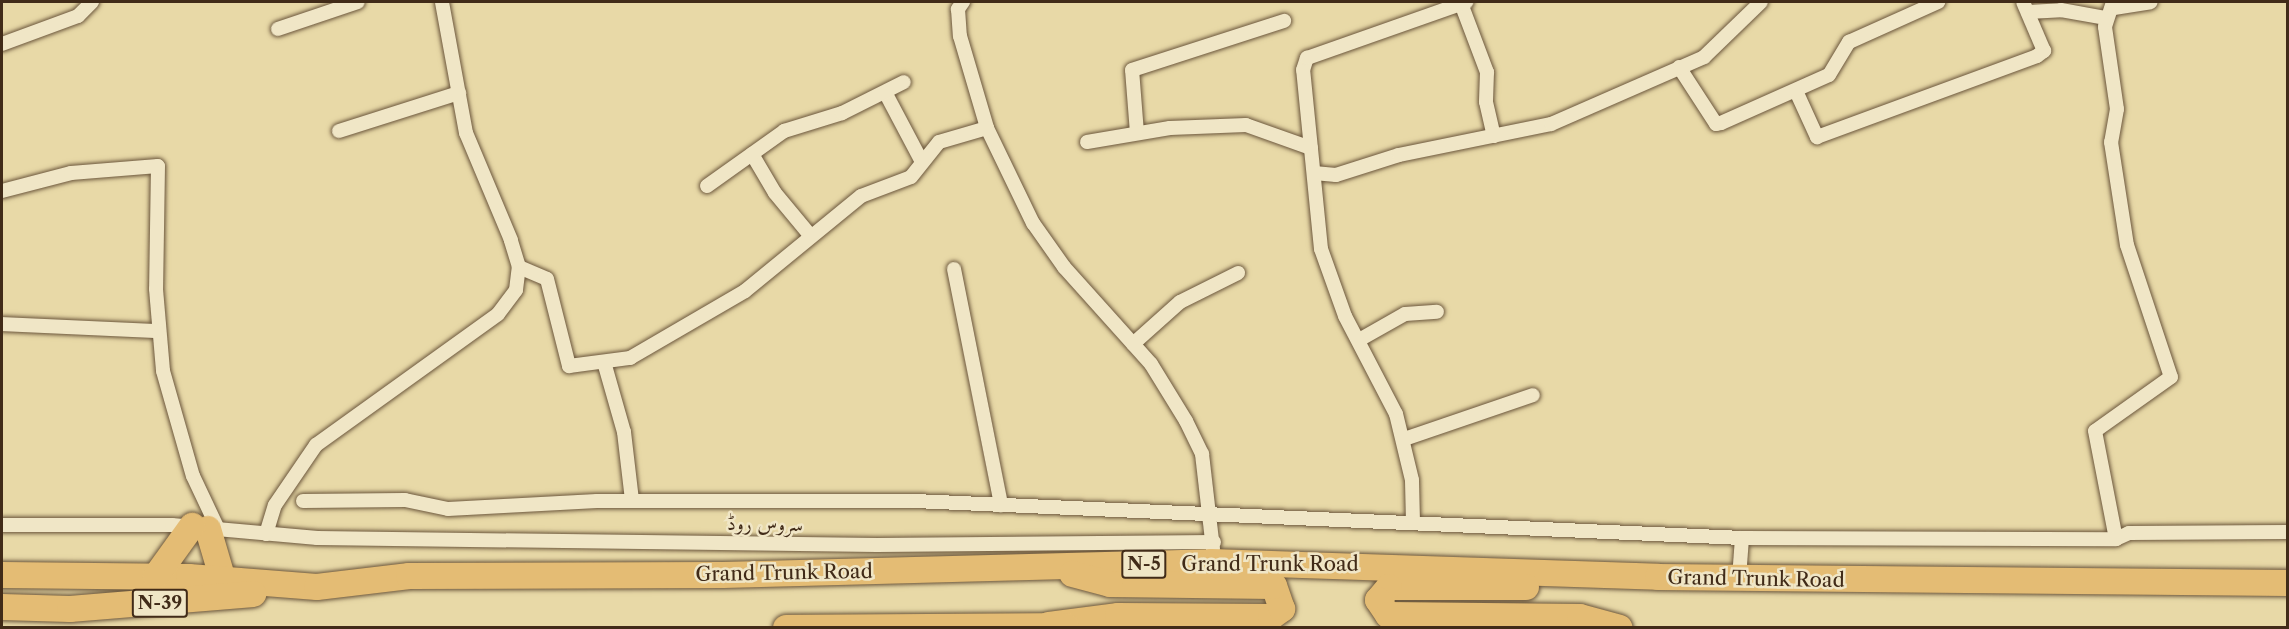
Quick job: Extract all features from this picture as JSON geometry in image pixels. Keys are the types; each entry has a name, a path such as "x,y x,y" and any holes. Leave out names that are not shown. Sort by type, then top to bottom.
{"highway":[{"path":"156,576 206,529 223,580"},
{"name":"Grand Trunk Road","path":"2,575 156,576 317,587 410,576 1042,566 1213,552 1658,577 2288,583"},
{"path":"1042,566 1110,584 1274,586 1282,597 1282,609 1271,617 1118,616 1049,625"},
{"path":"1620,627 1580,617 1388,615 1378,600 1389,587 1579,587 1658,577"},
{"name":"N-39","path":"2,607 70,609 317,587"},
{"path":"786,627 1049,625 1081,627"}],"street":[{"path":"2,44 78,16 92,2"},
{"path":"278,28 358,2"},
{"path":"266,534 275,505 316,445 498,314 516,290 519,267 466,133 442,2"},
{"path":"1314,173 1353,171 1399,155 1551,124 1704,57 1761,2"},
{"path":"1679,67 1716,124 1796,91 1836,70 1849,42 1938,2"},
{"path":"1796,91 1817,137 2037,57 2044,51 2025,7 2061,10 2111,9 2151,2"},
{"path":"958,4 960,36 987,128 1033,223 1151,364 1202,454 1211,514 1213,552"},
{"path":"1413,522 1404,439 1359,340 1329,281 1304,93 1307,58 1464,4 1487,72 1486,102 1494,136"},
{"path":"2111,9 2117,109 2110,142 2127,245 2171,377 2095,431 2116,539"},
{"path":"1137,133 1132,70 1284,21"},
{"path":"706,186 784,131 886,94 904,82"},
{"path":"339,131 459,93"},
{"path":"886,94 921,160"},
{"path":"1088,142 1137,133 1246,125 1311,148"},
{"path":"519,267 547,279 569,366 630,358 691,325 745,291 809,234 861,196 910,177 921,160 939,141 987,128"},
{"path":"752,154 775,193 809,234"},
{"path":"2,191 71,173 159,166 159,331 163,371 206,529"},
{"path":"954,269 1001,505"},
{"path":"1133,344 1180,302 1238,273"},
{"path":"1359,340 1405,314 1437,312"},
{"path":"2,324 159,331"},
{"path":"604,362 624,432 632,500"},
{"path":"1404,439 1533,395"},
{"path":"303,501 405,500 448,509 632,500 1001,505 1742,538 2116,539 2129,533 2288,532"},
{"name":"سروس روڈ","path":"2,525 206,529 317,538 1213,552"},
{"path":"1739,578 1742,538"}]}
